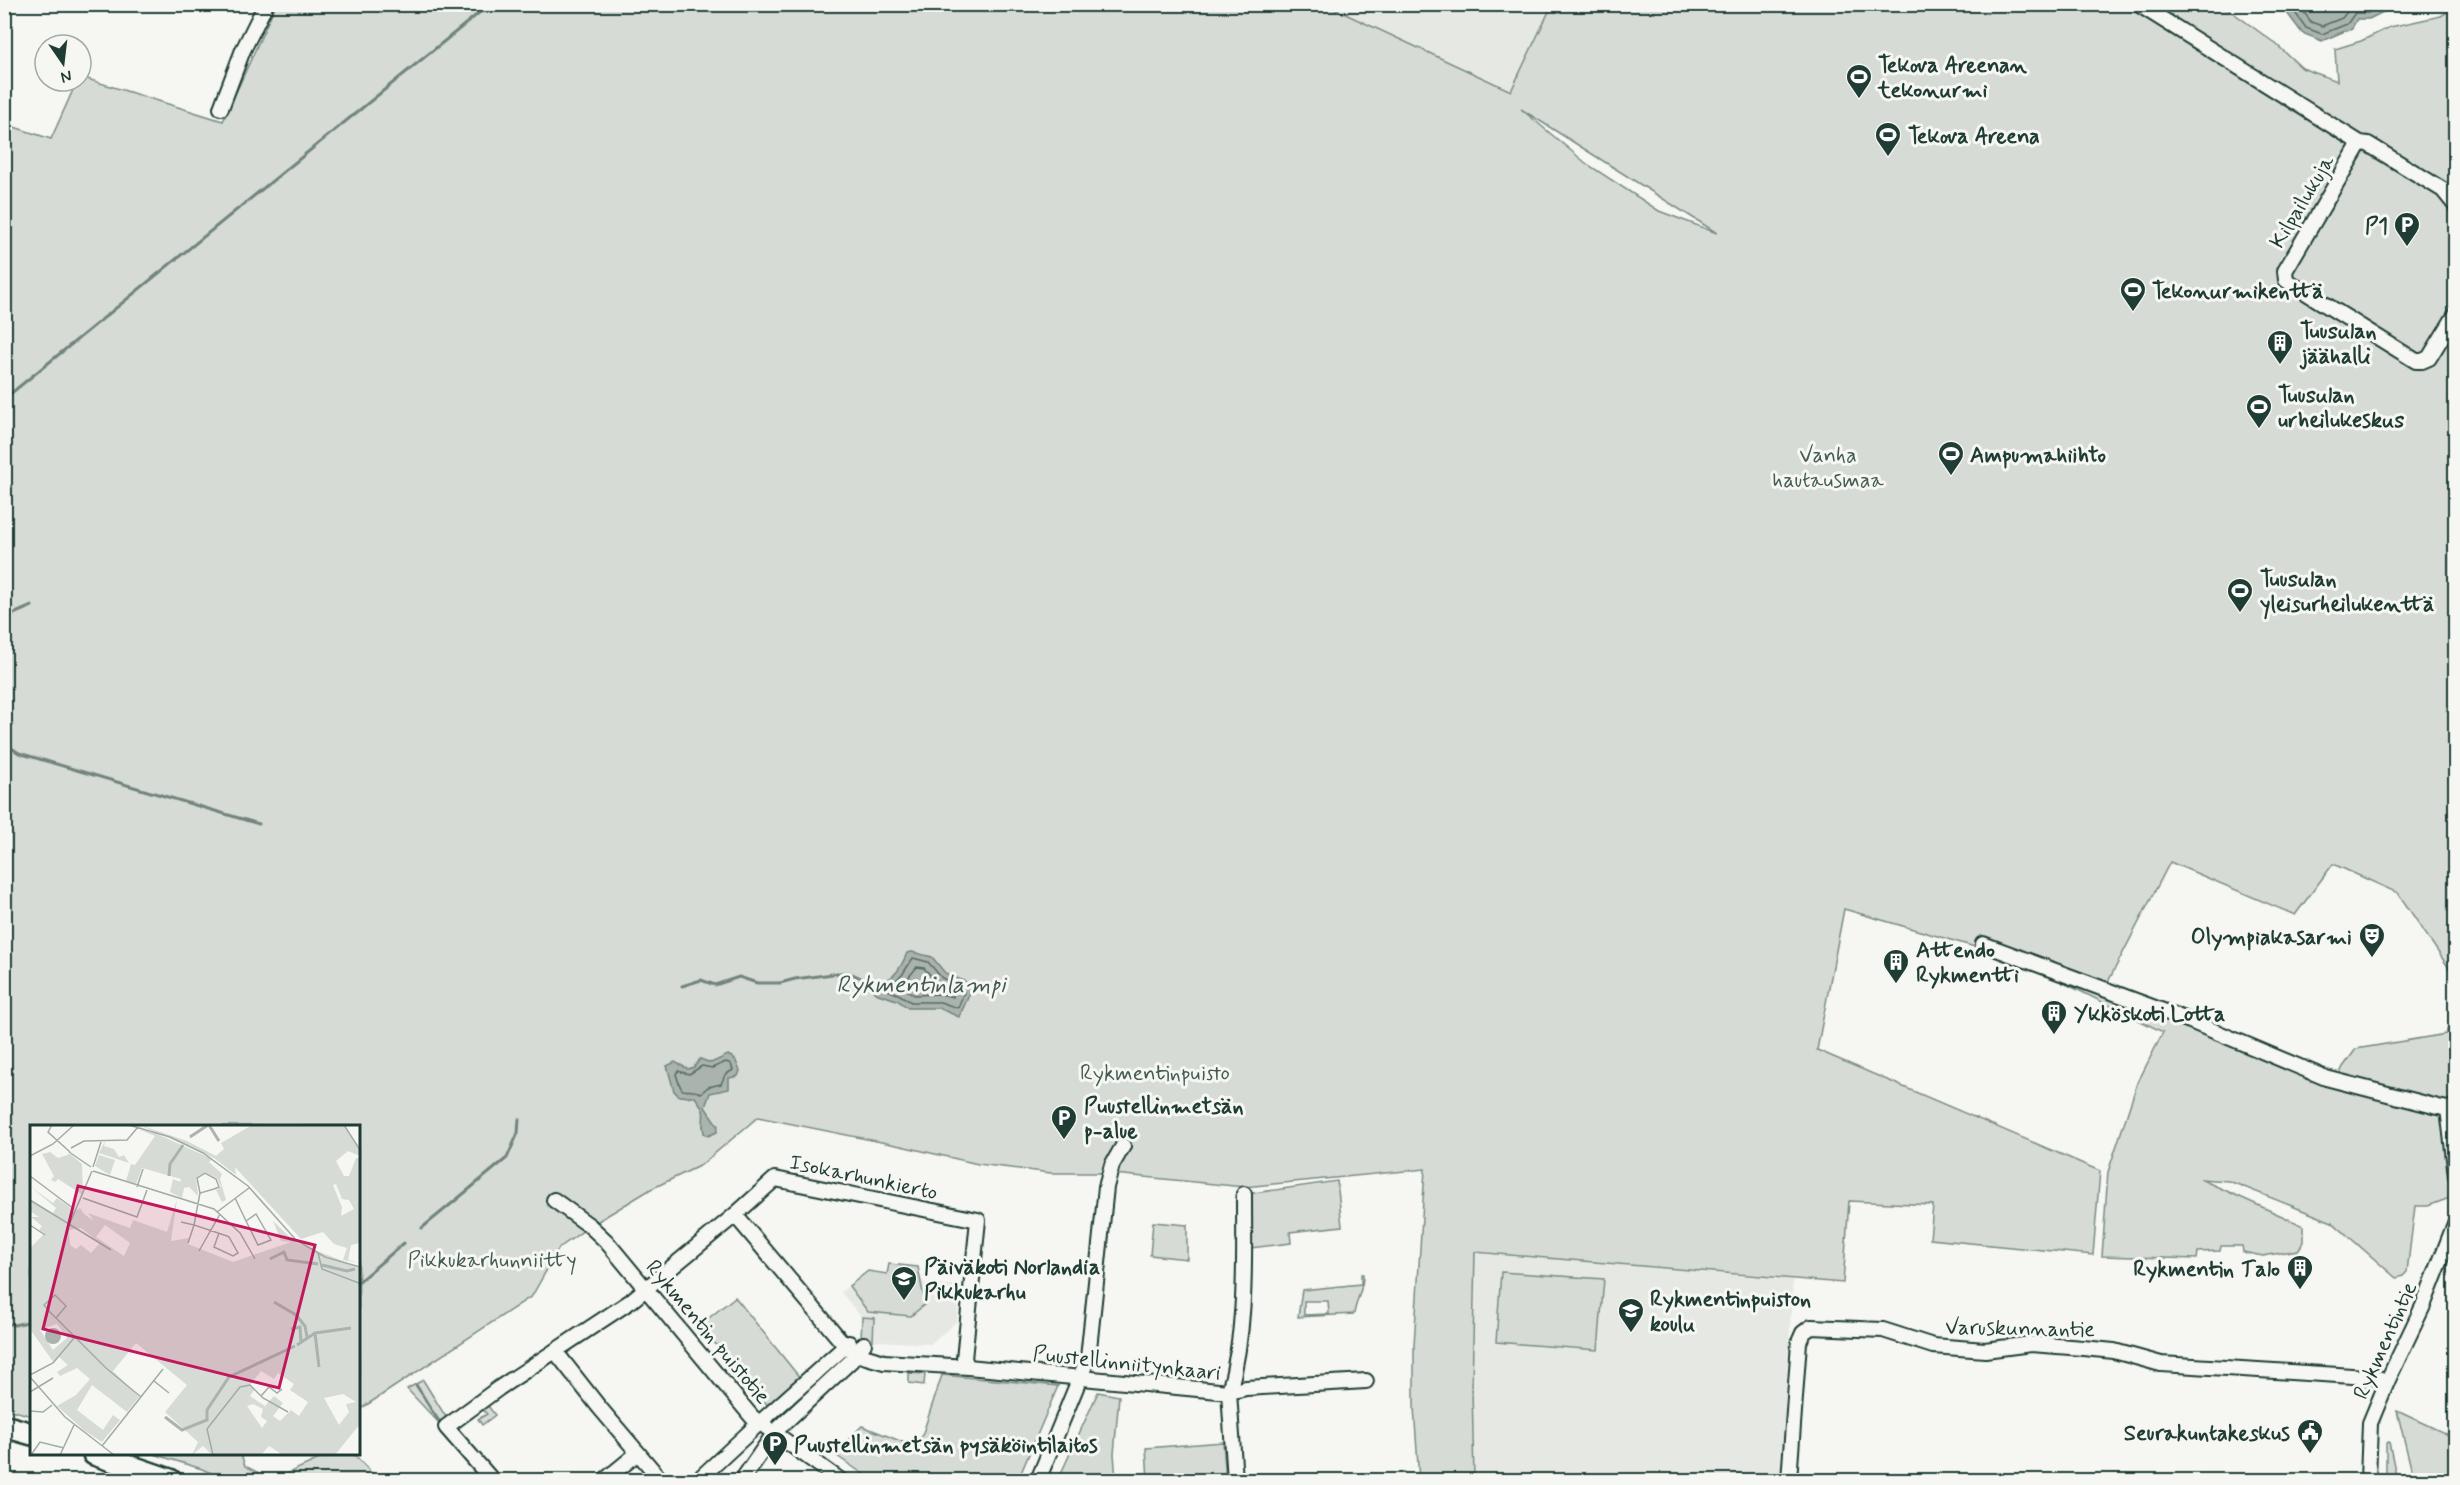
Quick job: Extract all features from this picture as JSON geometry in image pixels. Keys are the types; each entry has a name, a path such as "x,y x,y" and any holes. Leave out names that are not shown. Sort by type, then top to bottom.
{"main road":[{"path":"4,1426 30,1433"},
{"path":"97,1455 170,1480"}],"street":[{"path":"221,108 243,50 266,4"},
{"name":"Kilpailukuja","path":"2138,4 2360,144 2368,144 2443,190 2455,206"},
{"name":"Kilpailukuja","path":"2360,144 2285,271 2286,280 2416,361 2429,358 2456,314"},
{"path":"1983,944 2190,1021 2326,1078 2452,1107 2456,1176"},
{"path":"1038,1480 1088,1358 1106,1186 1112,1165 1123,1146"},
{"name":"Isokarhunkierto","path":"735,1215 775,1179 978,1220 964,1359 968,1367"},
{"path":"1229,1392 1236,1370 1244,1288 1244,1194"},
{"name":"Rykmentin puistotie","path":"554,1200 590,1226 646,1289 752,1417 840,1480"},
{"path":"492,1480 446,1427 646,1289 735,1215 851,1346"},
{"name":"Rykmentintie","path":"2368,1480 2370,1423 2387,1382 2451,1250 2456,1221"},
{"name":"Varuskunnantie","path":"1789,1480 1799,1342 1803,1333 1810,1328 1883,1330 1933,1346 1985,1350 2031,1344 2082,1348 2114,1352 2161,1364 2378,1378 2387,1382"},
{"path":"698,1480 760,1422 851,1346"},
{"path":"742,1480 775,1433 851,1346"},
{"name":"Puustellinniitynkaari","path":"851,1346 884,1362 968,1367 1229,1392 1235,1480"},
{"path":"555,1351 661,1480"},
{"path":"1229,1392 1246,1388 1366,1381"},
{"path":"605,1480 638,1453"}],"shaded area":[{"path":"1326,5 1552,5 1511,91"},
{"name":"Rykmentinpuiston koulu","path":"1475,1252 1793,1280 1780,1480 1474,1480 1472,1388"},
{"name":"Päiväkoti Norlandia Pikkukarhu","path":"868,1271 922,1280 924,1283 959,1286 957,1321 931,1344 861,1340 861,1317 841,1292"}],"green space":[{"path":"276,4 1326,5 1511,91 1552,5 2221,4 2276,44 2302,68 2337,81 2335,49 2361,41 2390,27 2441,16 2455,7 2455,977 2398,893 2333,864 2295,915 2170,862 2108,982 2318,1073 2335,1084 2343,1067 2356,1049 2446,1034 2455,1005 2455,1196 2428,1206 2415,1206 2407,1272 2396,1278 2332,1222 2229,1181 2200,1179 2304,1226 2304,1242 2298,1250 2263,1256 2243,1252 2242,1246 2221,1246 2220,1251 2198,1252 2197,1259 2102,1256 2108,1172 2137,1084 2163,1032 2013,958 1844,909 1817,1050 2100,1171 2093,1255 1930,1239 1933,1205 1849,1201 1843,1283 1475,1252 1472,1388 1474,1480 1419,1480 1414,1407 1414,1345 1425,1169 1244,1187 1104,1173 1051,1173 978,1164 758,1117 701,1165 651,1189 559,1248 532,1296 360,1409 360,1125 30,1125 30,1416 5,1408 5,124 51,139 72,93 93,93 93,81 223,121","holes":["1521,109 1717,233 1659,211 1587,164"]},
{"path":"1337,1181 1342,1226 1290,1232 1291,1243 1251,1248 1247,1194"},
{"path":"1153,1222 1187,1225 1187,1259 1150,1255"},
{"path":"889,1264 918,1267 925,1304 911,1316 868,1312 849,1286 868,1271 887,1274"},
{"path":"1501,1272 1604,1279 1598,1350 1496,1342"},
{"path":"1361,1274 1363,1274 1362,1284 1354,1314 1298,1317 1302,1290 1361,1284","holes":["1304,1301 1328,1301 1329,1314 1304,1315"]},
{"path":"735,1297 800,1378 769,1406 758,1396 700,1325"},
{"path":"862,1317 874,1318 873,1341 861,1340"},
{"path":"909,1373 925,1374 924,1385 909,1383"},
{"path":"942,1375 1058,1386 1018,1480 872,1480 834,1454 862,1426 918,1448"},
{"path":"423,1380 446,1417 439,1423 407,1389"},
{"path":"1098,1392 1119,1396 1114,1454 1116,1480 1058,1480"},
{"path":"485,1402 495,1415 482,1425 478,1419 487,1414 479,1406"},
{"path":"2397,1411 2455,1438 2455,1462 2448,1480 2414,1480"},
{"path":"1223,1442 1226,1480 1148,1480 1146,1448"},
{"path":"2389,1442 2397,1480 2386,1480 2386,1443"},
{"path":"157,1455 241,1455 245,1466 273,1480 226,1480 202,1469"},
{"path":"328,1455 355,1455 378,1480 273,1480"}],"water":[{"path":"2281,5 2423,5 2409,11 2389,9 2369,19 2357,19 2352,28 2322,41 2302,33"},
{"name":"Rykmentinlampi","path":"907,953 932,957 945,973 966,982 971,991 959,1017 939,1008 908,1008 897,1000 878,994 866,985 890,978 900,967"},
{"path":"728,1055 735,1059 740,1071 738,1076 729,1078 729,1089 710,1093 705,1107 718,1126 717,1132 708,1136 704,1133 704,1113 700,1104 695,1097 679,1096 674,1091 667,1066 675,1062 688,1069 694,1067 700,1059 711,1063"}],"waterway":[{"path":"4,399 490,4"},
{"path":"4,618 32,606"},
{"path":"4,743 19,753 259,824"},
{"path":"682,986 701,980 715,985 739,977 757,983 780,983 848,972 861,978 866,985"},
{"path":"422,1228 507,1158 518,1133 519,1119"},
{"path":"360,1280 404,1243"},
{"path":"4,1323 14,1325 30,1321"},
{"path":"416,1385 422,1394"},
{"path":"423,1396 429,1406"},
{"path":"430,1408 439,1421"}],"place":[{"name":"Tekova Areenan tekonurmi","path":"1859,100"},
{"name":"Tekova Areena","path":"1888,158"},
{"name":"P1","path":"2407,248"},
{"name":"Tekonurmikenttä","path":"2133,313"},
{"name":"Tuusulan jäähalli","path":"2280,366"},
{"name":"Tuusulan urheilukeskus","path":"2259,430"},
{"name":"Ampumahiihto","path":"1951,477"},
{"name":"Tuusulan yleisurheilukenttä","path":"2240,614"},
{"name":"Olympiakasarmi","path":"2372,959"},
{"name":"Attendo Rykmentti","path":"1896,985"},
{"name":"Ykköskoti Lotta","path":"2054,1036"},
{"name":"Puustellinmetsän p-alue","path":"1064,1141"},
{"name":"Rykmentin Talo","path":"2300,1291"},
{"name":"Päiväkoti Norlandia Pikkukarhu","path":"904,1302"},
{"name":"Rykmentinpuiston koulu","path":"1631,1334"},
{"name":"Seurakuntakeskus","path":"2310,1455"},
{"name":"Puustellinmetsän pysäköintilaitos","path":"775,1467"}],"park label":[{"name":"Vanha hautausmaa","path":"1828,467"},
{"name":"Rykmentinpuisto","path":"1155,1072"},
{"name":"Pikkukarhunniitty","path":"492,1259"}]}
